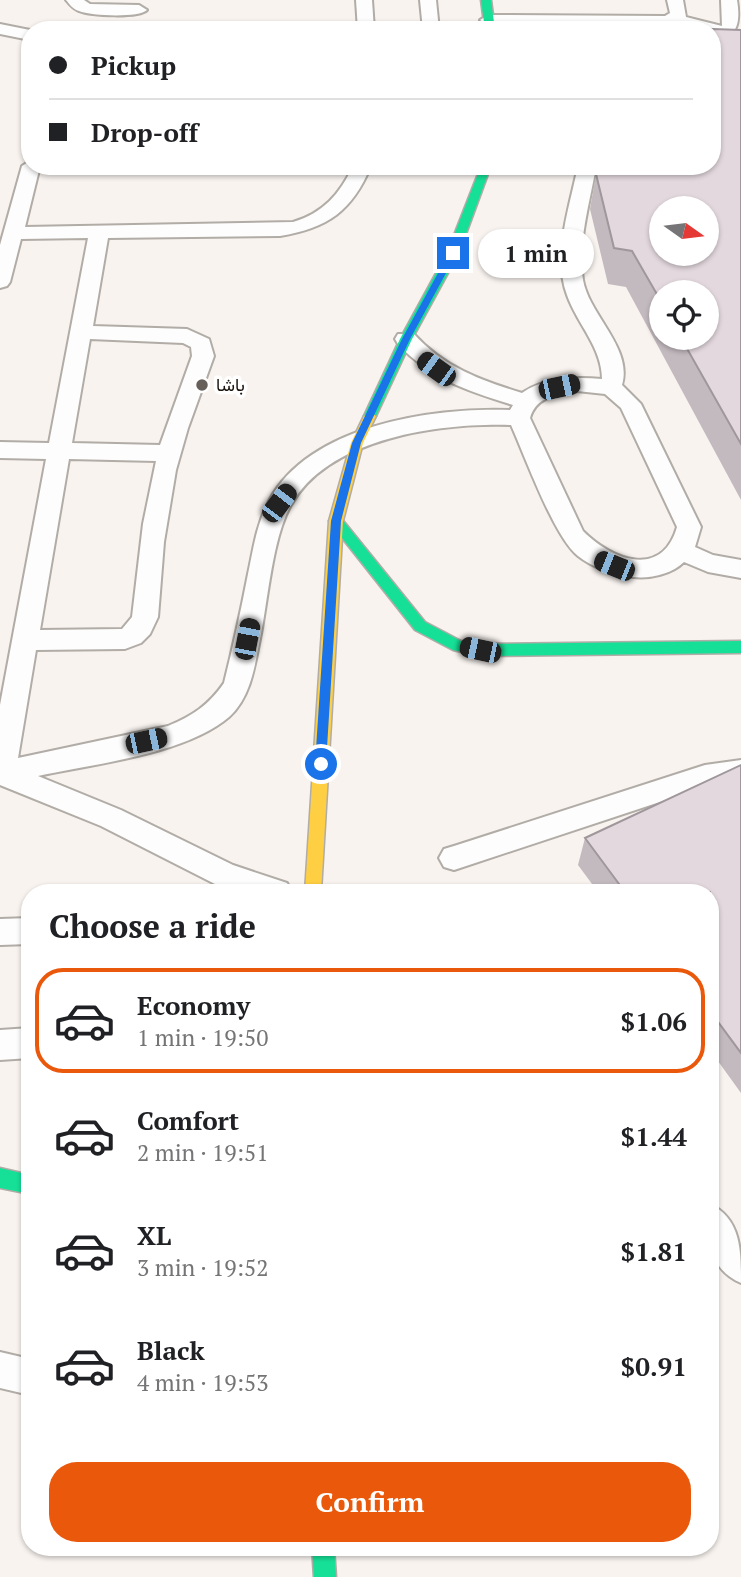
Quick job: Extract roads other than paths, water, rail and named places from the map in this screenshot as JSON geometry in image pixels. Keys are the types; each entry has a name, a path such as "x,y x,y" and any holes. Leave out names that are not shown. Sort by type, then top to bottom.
{"main road":[{"path":"486,0 489,21"},
{"path":"313,884 336,521 357,443 406,339 453,253 482,175"},
{"path":"336,521 420,626 457,646 494,650 741,647"},
{"path":"0,1178 21,1183"},
{"path":"324,1556 325,1577"}],"lane":[{"path":"74,0 89,9 139,10"},
{"path":"364,0 365,21"},
{"path":"428,0 430,21"},
{"path":"675,0 679,15 675,19"},
{"path":"721,35 733,18 729,0"},
{"path":"657,21 680,21"},
{"path":"0,29 21,33"},
{"path":"0,37 21,40"},
{"path":"0,282 29,175"},
{"path":"13,233 280,230 302,227 323,219 338,208 357,175"},
{"path":"586,175 571,271 576,294 614,367 615,381 611,387"},
{"path":"1,773 99,232"},
{"path":"25,640 125,639 136,635 143,628 149,568 169,453 203,356 201,344 187,336 81,332"},
{"path":"1,773 170,736 200,725 222,707 237,686 269,531 279,503 297,478 323,459 357,443 442,419 522,409 542,391 577,384 611,387 630,404 686,515 690,527 688,540 682,551 670,561 653,567 634,569 614,566 597,559 582,548 573,536 522,409 447,374 422,358 406,339"},
{"path":"0,450 169,453"},
{"path":"682,551 708,563 741,569"},
{"path":"454,858 705,776 741,771"},
{"path":"1,773 111,818 225,875 253,884"},
{"path":"0,932 21,931"},
{"path":"0,1045 21,1044"},
{"path":"719,1234 741,1265"},
{"path":"0,1370 21,1375"}],"place":[{"name":"باشا","path":"202,385"}]}
